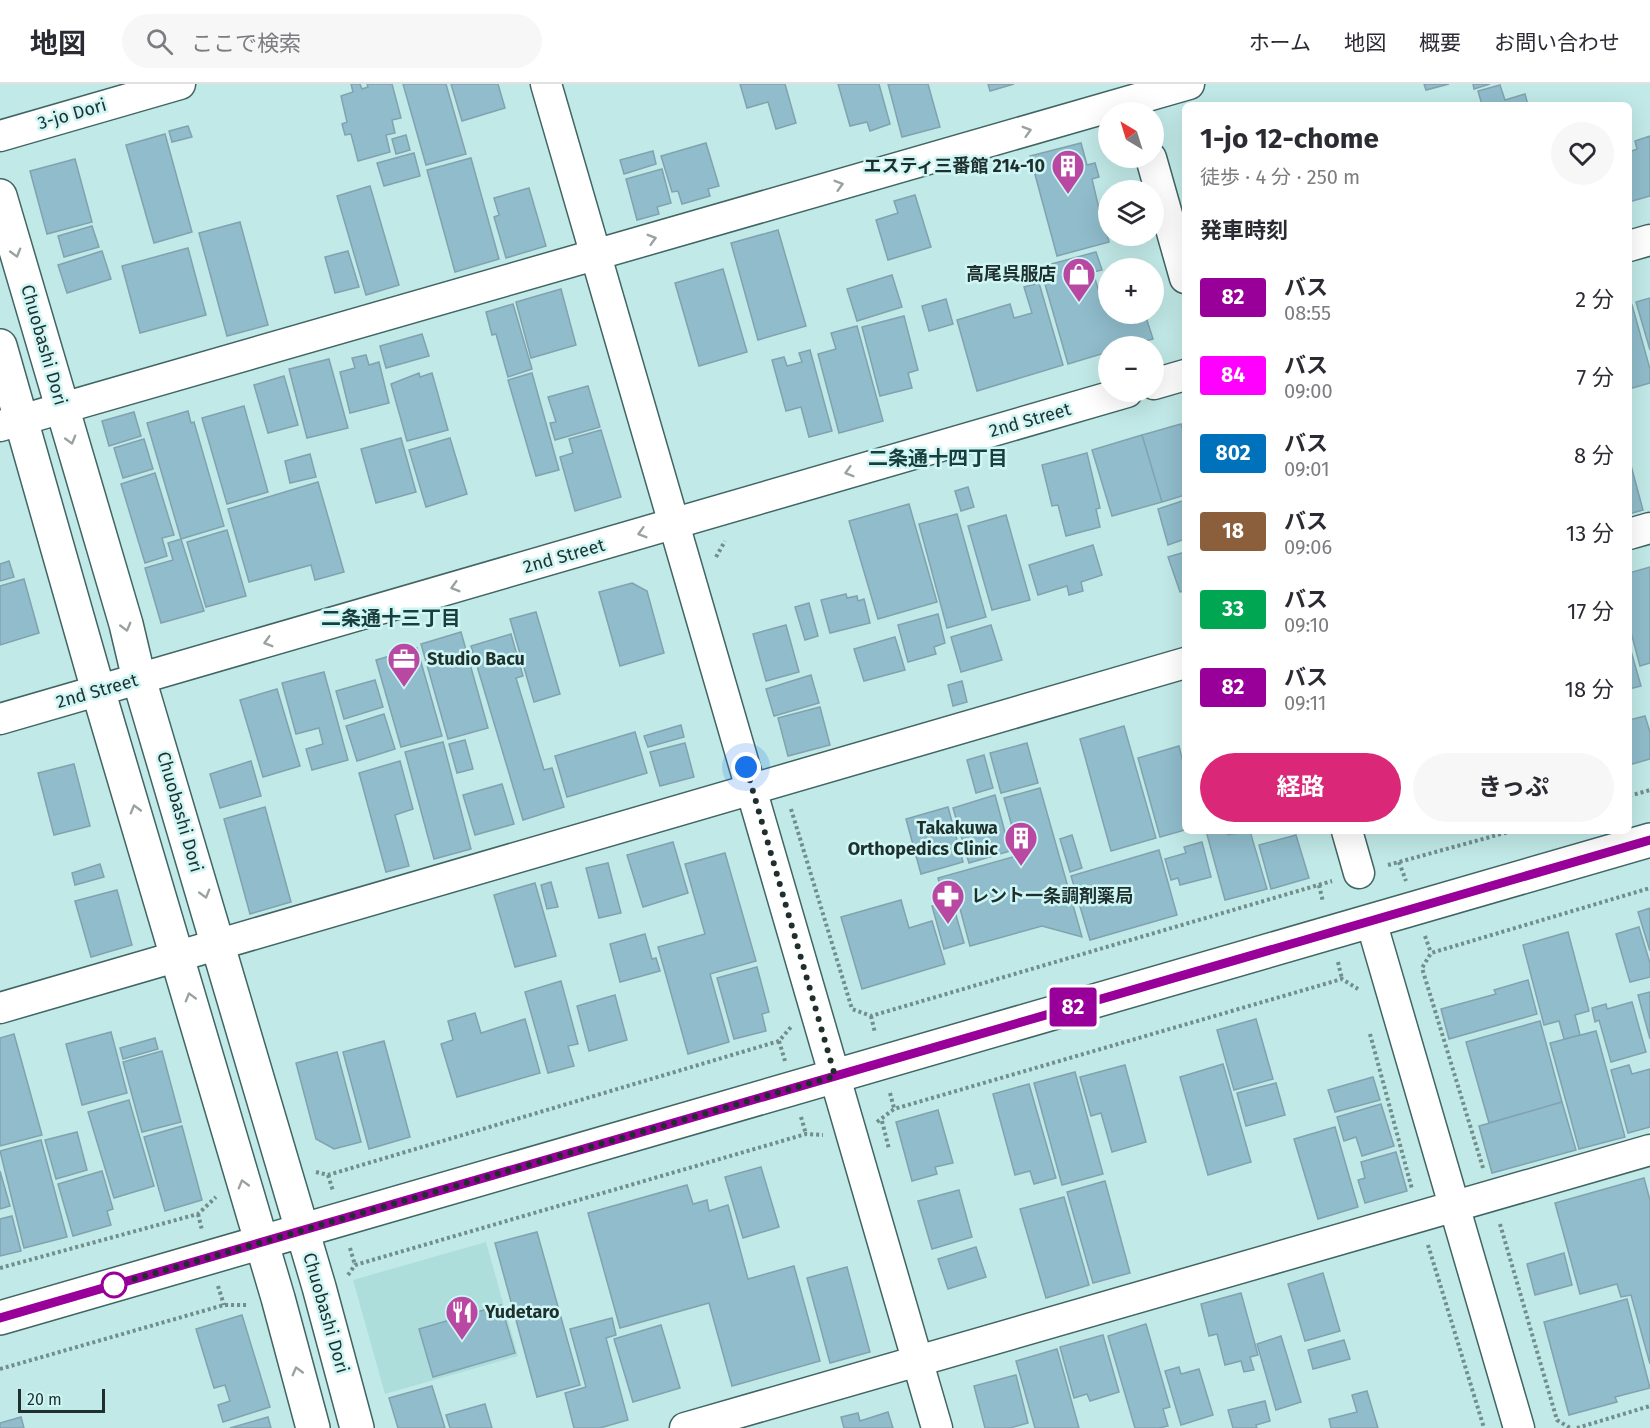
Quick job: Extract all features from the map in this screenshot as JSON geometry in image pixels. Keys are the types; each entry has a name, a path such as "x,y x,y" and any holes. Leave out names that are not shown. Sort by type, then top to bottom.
{"street":[{"name":"3-jo Dori","path":"0,136 180,84"},
{"path":"546,84 753,789 937,1428"},
{"path":"11,423 1189,84"},
{"path":"1154,168 1182,267"},
{"name":"Chuobashi Dori","path":"0,196 139,679 302,1230 357,1428"},
{"path":"1632,245 1650,240"},
{"path":"0,346 11,423 98,690 178,956 313,1428"},
{"path":"1164,381 1182,376"},
{"name":"2nd Street","path":"0,719 1098,400"},
{"path":"1632,533 1650,528"},
{"path":"0,1008 1182,664"},
{"path":"1348,834 1359,873"},
{"path":"0,1318 1650,840"},
{"path":"1371,921 1519,1428"},
{"path":"685,1428 1650,1150"}],"path":[{"path":"1632,795 1650,790"},
{"path":"1570,1428 1557,1420 1492,1196 1422,968 1431,953 1650,888"},
{"path":"882,1121 894,1109 1342,979 1358,987 1361,998"},
{"path":"312,1171 328,1175 779,1041 788,1028 819,1019"},
{"path":"1370,1033 1420,1217 1484,1428"},
{"path":"343,1281 355,1265 806,1134"},
{"path":"0,1268 198,1214"},
{"path":"0,1369 224,1305"},
{"path":"1576,1428 1650,1406"}],"shaded area":[{"path":"486,1242 518,1356 385,1394 353,1280"}],"building":[{"path":"351,84 360,84 362,89 368,87 367,84 392,84 401,118 392,120 395,133 386,135 390,152 358,161 351,134 345,135 342,124 347,122 341,96 353,92"},
{"path":"403,84 446,84 466,154 426,165"},
{"path":"451,84 498,84 505,108 462,121"},
{"path":"740,84 785,84 796,123 776,129 768,102 747,108"},
{"path":"838,84 879,84 890,124 870,131 867,122 850,126"},
{"path":"888,84 928,84 940,127 902,137"},
{"path":"988,84 1014,84 990,91"},
{"path":"1424,84 1449,84 1426,90"},
{"path":"1473,84 1490,84 1474,89"},
{"path":"1500,85 1505,100 1525,94 1527,102 1481,102 1478,91"},
{"path":"188,126 192,137 172,142 169,131"},
{"path":"165,134 192,232 154,243 126,145"},
{"path":"406,135 410,150 396,154 392,139"},
{"path":"1650,136 1650,196 1632,201 1632,151 1637,149 1635,141"},
{"path":"706,143 719,186 708,189 710,196 682,204 678,191 672,192 661,156"},
{"name":"エスティ三番館 214-10","path":"1081,143 1087,165 1095,163 1099,177 1092,179 1098,204 1098,245 1057,256 1030,156"},
{"path":"653,151 656,164 624,174 620,160"},
{"path":"414,153 420,176 384,186 377,163"},
{"path":"471,158 499,259 455,272 427,170"},
{"path":"75,159 92,222 47,234 30,171"},
{"path":"662,169 671,203 657,207 659,214 637,220 626,179"},
{"path":"370,186 399,285 366,295 337,196"},
{"path":"529,188 546,246 506,258 494,217 499,215 494,198"},
{"path":"915,195 931,247 888,260 876,220 898,213 894,201"},
{"path":"240,222 268,325 227,336 199,233"},
{"path":"92,226 99,247 64,257 58,236"},
{"path":"778,230 806,326 758,340 731,243"},
{"path":"188,248 206,315 140,333 122,266"},
{"path":"102,251 111,279 67,293 58,265"},
{"path":"348,251 359,287 335,293 325,257"},
{"name":"高尾呉服店","path":"1096,252 1098,271 1093,272 1098,289 1098,324 1148,324 1152,336 1098,336 1098,355 1068,364 1040,267"},
{"path":"723,269 747,352 699,366 675,283"},
{"path":"892,275 902,307 857,321 847,289"},
{"path":"1039,283 1063,365 977,391 957,320 1010,304 1014,318 1032,313 1024,287"},
{"path":"561,289 576,345 531,358 516,302"},
{"path":"1650,298 1650,350 1636,302"},
{"path":"946,299 953,324 929,331 922,306"},
{"path":"513,304 532,369 508,377 496,334 492,335 486,312"},
{"path":"1632,305 1650,369 1650,383 1632,388"},
{"path":"904,316 918,370 908,373 912,388 880,396 862,327"},
{"path":"857,326 883,421 839,433 818,354 836,349 831,333"},
{"path":"422,334 429,356 386,368 380,346"},
{"path":"810,350 832,431 809,437 801,407 786,411 772,360 784,357 787,366 802,362 799,353"},
{"path":"366,355 369,365 379,362 389,403 350,413 340,372 355,368 352,358"},
{"path":"329,359 348,428 307,438 289,369"},
{"path":"419,373 420,377 432,373 448,430 407,441 391,384"},
{"path":"532,373 559,470 536,476 508,380"},
{"path":"284,376 298,425 268,433 254,385"},
{"path":"588,386 600,427 555,440 550,423 556,422 548,397"},
{"path":"244,406 268,492 227,504 202,418"},
{"path":"188,411 191,423 194,422 224,526 181,539 147,423"},
{"path":"134,412 141,436 109,446 102,421"},
{"path":"1181,424 1182,496 1162,502 1142,435"},
{"path":"601,430 621,497 575,511 560,457 573,453 569,439"},
{"path":"1142,435 1162,502 1112,516 1092,450"},
{"path":"401,438 416,492 376,503 361,449"},
{"path":"450,438 467,494 426,507 409,450"},
{"path":"144,439 153,469 123,478 114,448"},
{"path":"1087,453 1100,508 1096,509 1100,527 1066,536 1058,505 1052,506 1042,465"},
{"path":"310,454 316,477 290,483 285,461"},
{"path":"1632,469 1643,510 1632,513"},
{"path":"155,473 174,535 162,538 167,556 145,563 121,484"},
{"path":"318,482 344,572 315,580 311,565 249,582 228,509"},
{"path":"968,487 974,507 961,511 955,491"},
{"path":"1182,501 1182,540 1168,545 1158,509"},
{"path":"909,504 937,602 878,619 849,521"},
{"path":"957,514 986,617 947,628 919,524"},
{"path":"1006,515 1030,600 992,610 968,526"},
{"path":"227,530 246,596 206,607 187,542"},
{"path":"181,539 204,611 161,623 145,568 173,560 168,543"},
{"path":"1093,545 1102,575 1081,582 1083,591 1069,595 1067,586 1038,595 1029,565"},
{"path":"1182,553 1182,592 1180,592 1168,557"},
{"path":"9,561 14,577 0,581 0,564"},
{"path":"1650,567 1650,663 1640,666 1632,636 1632,572"},
{"path":"24,579 39,633 0,645 0,586"},
{"path":"632,583 647,591 664,653 620,666 599,592"},
{"path":"846,594 847,598 857,596 858,601 864,599 870,623 830,633 821,600"},
{"path":"809,603 818,636 805,640 795,607"},
{"path":"536,612 560,694 534,702 510,619"},
{"path":"938,614 945,643 934,647 936,654 908,662 898,625"},
{"path":"786,625 799,672 766,681 753,634"},
{"path":"991,625 1002,660 961,672 951,637"},
{"path":"461,632 488,728 448,739 421,644"},
{"path":"511,634 523,676 516,678 544,770 552,768 564,807 523,820 471,646"},
{"path":"895,637 905,670 864,681 854,649"},
{"path":"417,648 442,736 401,747 376,660"},
{"path":"1632,654 1641,686 1632,688"},
{"path":"324,672 348,760 312,770 306,749 323,744 319,728 296,734 282,683"},
{"path":"811,675 819,703 774,716 766,689"},
{"path":"375,680 383,707 344,719 336,691"},
{"path":"962,681 967,702 953,706 948,685"},
{"path":"277,689 300,766 263,777 240,700"},
{"path":"820,707 830,745 788,756 778,718"},
{"path":"384,714 395,749 357,761 346,726"},
{"path":"1645,716 1650,732 1650,759 1632,764 1632,719"},
{"path":"681,725 684,737 648,747 644,736"},
{"path":"1124,726 1156,838 1111,851 1080,739"},
{"path":"635,732 647,773 567,797 555,756"},
{"path":"465,740 473,769 457,773 449,744"},
{"path":"443,742 471,849 434,859 405,752"},
{"path":"685,743 694,777 660,786 650,752"},
{"path":"1027,743 1038,783 1001,793 990,753"},
{"path":"1179,746 1182,758 1182,831 1160,837 1138,758"},
{"path":"984,755 993,788 976,793 967,760"},
{"path":"251,761 261,796 220,808 210,774"},
{"path":"400,761 413,809 395,815 409,866 386,872 359,773"},
{"path":"74,764 90,826 54,835 38,773"},
{"path":"502,784 514,824 475,835 463,795"},
{"name":"Takakuwa Orthopedics Clinic","path":"1040,788 1082,937 1042,926 970,946 955,890 942,894 938,878 1020,855 1004,798"},
{"path":"995,795 1010,851 969,863 953,808"},
{"path":"265,807 291,902 250,914 224,819"},
{"path":"948,807 963,862 921,874 906,819"},
{"path":"1207,834 1251,834 1267,889 1225,900"},
{"path":"1072,835 1082,868 1070,872 1060,839"},
{"path":"1296,835 1309,878 1271,889 1259,845"},
{"path":"673,842 688,893 643,907 627,855"},
{"path":"1202,842 1211,877 1180,885 1178,878 1171,880 1165,859 1186,853 1184,847"},
{"path":"1159,850 1177,915 1090,940 1071,876"},
{"path":"725,853 756,961 710,974 729,1042 688,1054 658,947 705,934 685,864"},
{"path":"608,863 621,913 599,918 586,868"},
{"path":"100,864 104,877 75,885 72,873"},
{"path":"551,882 558,907 547,909 541,885"},
{"path":"535,883 556,956 515,967 494,895"},
{"path":"117,890 132,945 91,957 75,901"},
{"path":"901,900 909,928 932,921 945,964 862,989 841,917"},
{"name":"レント一条調剤薬局","path":"952,901 964,943 944,949 932,906"},
{"path":"1650,908 1650,951 1638,912"},
{"path":"1639,927 1650,963 1650,977 1630,982 1616,934"},
{"path":"1568,932 1589,1011 1575,1015 1580,1035 1564,1039 1559,1021 1544,1025 1523,945"},
{"path":"645,934 652,959 656,958 660,971 620,982 610,944"},
{"path":"757,967 769,1012 762,1014 766,1031 734,1039 717,978"},
{"path":"1528,980 1537,1014 1449,1039 1441,1009 1496,994 1494,990"},
{"path":"561,981 578,1044 568,1046 574,1066 548,1073 525,992"},
{"path":"1650,992 1650,1039 1638,995"},
{"path":"615,995 627,1040 589,1051 577,1006"},
{"path":"1632,1002 1646,1052 1611,1062 1599,1020 1595,1022 1592,1008 1606,1004 1607,1009"},
{"path":"475,1013 481,1033 525,1019 540,1073 457,1097 441,1044 453,1040 448,1021"},
{"path":"1256,1019 1273,1079 1234,1090 1217,1030"},
{"path":"1540,1021 1562,1102 1489,1123 1466,1042"},
{"path":"1596,1031 1625,1137 1579,1149 1550,1043"},
{"path":"111,1032 127,1093 82,1105 66,1044"},
{"path":"14,1034 42,1135 0,1146 0,1038"},
{"path":"155,1038 158,1049 123,1059 120,1048"},
{"path":"384,1041 410,1137 369,1149 343,1052"},
{"path":"162,1051 181,1122 142,1132 123,1062"},
{"path":"337,1052 361,1142 334,1149 316,1139 296,1063"},
{"path":"1223,1064 1251,1162 1208,1175 1180,1077"},
{"path":"1125,1065 1146,1142 1112,1152 1101,1113 1091,1116 1080,1077"},
{"path":"1629,1065 1632,1074 1650,1069 1650,1127 1628,1133 1611,1070"},
{"path":"1075,1072 1103,1174 1062,1185 1034,1083"},
{"path":"1373,1077 1380,1100 1335,1112 1328,1090"},
{"path":"1276,1083 1285,1115 1246,1126 1237,1093"},
{"path":"1029,1084 1056,1178 1034,1184 1030,1171 1015,1175 993,1094"},
{"path":"129,1100 154,1186 114,1198 88,1112"},
{"path":"1562,1102 1576,1150 1492,1173 1479,1126"},
{"path":"1381,1104 1394,1146 1362,1156 1356,1137 1344,1141 1337,1117"},
{"path":"938,1110 953,1163 935,1167 937,1174 912,1181 896,1122"},
{"path":"182,1126 202,1200 165,1211 144,1137"},
{"path":"1335,1127 1358,1207 1318,1219 1294,1139"},
{"path":"77,1132 87,1170 56,1179 45,1140"},
{"path":"41,1140 67,1237 24,1248 0,1151"},
{"path":"1396,1152 1407,1191 1365,1203 1358,1180 1365,1178 1361,1162"},
{"path":"761,1167 779,1227 743,1238 725,1177"},
{"path":"0,1171 10,1206 0,1209"},
{"path":"102,1171 113,1209 107,1211 111,1225 73,1236 58,1184"},
{"path":"1644,1178 1650,1200 1650,1364 1631,1295 1621,1297 1617,1284 1580,1294 1555,1203"},
{"path":"1105,1181 1130,1273 1093,1283 1067,1192"},
{"path":"687,1185 693,1204 707,1200 709,1211 728,1205 748,1279 794,1266 820,1361 732,1386 709,1303 620,1328 588,1213"},
{"path":"959,1190 972,1237 932,1249 918,1201"},
{"path":"1064,1197 1089,1285 1046,1298 1020,1209"},
{"path":"12,1216 21,1251 0,1256 0,1219"},
{"path":"537,1232 580,1385 537,1397 495,1243"},
{"path":"976,1247 986,1277 948,1289 938,1259"},
{"path":"1564,1253 1572,1285 1535,1295 1527,1264"},
{"path":"847,1267 870,1352 830,1363 807,1278"},
{"path":"1323,1273 1340,1331 1305,1341 1288,1284"},
{"path":"1241,1293 1258,1355 1250,1357 1254,1370 1244,1372 1241,1361 1225,1365 1217,1334 1209,1336 1201,1304"},
{"path":"1627,1299 1650,1388 1615,1397 1617,1402 1569,1415 1544,1322"},
{"path":"501,1305 515,1353 433,1377 419,1329"},
{"path":"242,1315 270,1407 223,1422 218,1405 230,1401 225,1385 214,1388 196,1329"},
{"path":"612,1318 616,1335 606,1338 628,1420 600,1428 574,1428 565,1393 586,1387 570,1329"},
{"path":"1146,1324 1170,1407 1163,1409 1168,1426 1159,1428 1135,1428 1108,1336"},
{"path":"661,1325 680,1388 633,1402 614,1339"},
{"path":"1103,1335 1119,1392 1090,1401 1087,1394 1074,1398 1060,1347"},
{"path":"1281,1336 1301,1402 1276,1410 1257,1344"},
{"path":"1344,1340 1350,1359 1313,1369 1308,1350"},
{"path":"1057,1349 1079,1428 1035,1428 1016,1361"},
{"path":"1179,1367 1181,1374 1199,1369 1213,1415 1181,1425 1165,1371"},
{"path":"1016,1375 1028,1423 1010,1428 985,1428 974,1386"},
{"path":"432,1386 445,1428 398,1428 389,1398"},
{"path":"1367,1391 1378,1428 1331,1428 1329,1419 1357,1412 1352,1395"},
{"path":"1265,1401 1270,1421 1256,1425 1257,1428 1233,1428 1228,1410"},
{"path":"485,1404 492,1428 450,1428 446,1415"},
{"path":"888,1412 893,1428 844,1428 841,1417 858,1413 860,1421"},
{"path":"21,1417 24,1428 0,1428 0,1423"},
{"path":"268,1417 271,1428 230,1428"}],"bus line":[{"name":"82","path":"0,1318 1650,840"}],"place":[{"name":"エスティ三番館 214-10","path":"1068,195"},
{"name":"高尾呉服店","path":"1079,303"},
{"name":"Studio Bacu","path":"404,688"},
{"name":"Takakuwa Orthopedics Clinic","path":"1021,867"},
{"name":"レント一条調剤薬局","path":"948,925"},
{"name":"Yudetaro","path":"462,1341"}],"district":[{"name":"二条通十四丁目","path":"938,458"},
{"name":"二条通十三丁目","path":"391,618"}],"route":[{"path":"114,1285 835,1076 746,767"}]}
